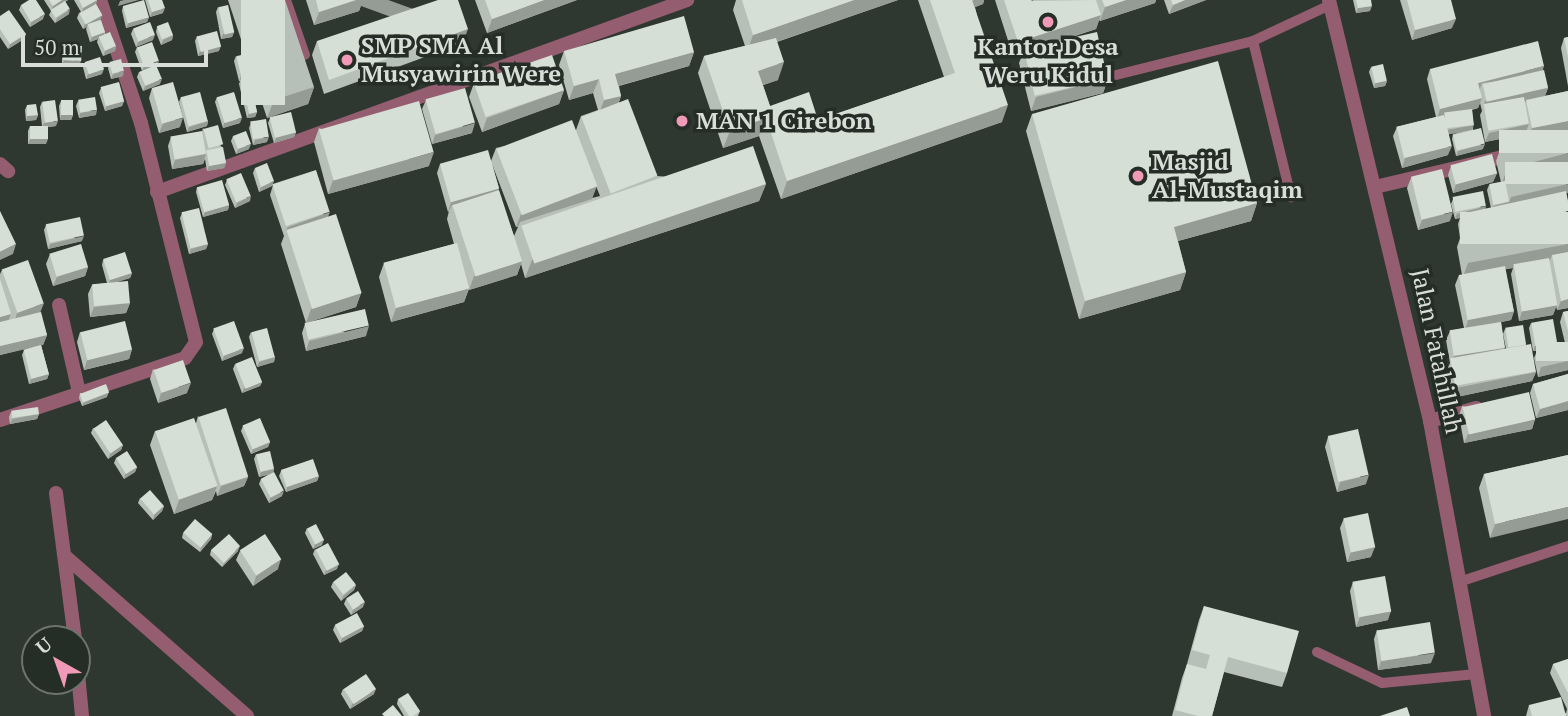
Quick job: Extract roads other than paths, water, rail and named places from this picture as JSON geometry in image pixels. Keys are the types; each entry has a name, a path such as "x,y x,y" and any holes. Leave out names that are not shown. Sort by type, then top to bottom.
{"street":[{"path":"0,420 192,351 195,332 158,192 100,0"},
{"path":"158,192 687,0"},
{"name":"Jalan Fatahillah","path":"1329,2 1430,421 1484,716"},
{"path":"1375,187 1527,151"},
{"path":"59,305 79,392"},
{"path":"1430,421 1493,402"},
{"path":"56,493 73,625"},
{"path":"66,556 247,716"},
{"path":"80,695 82,716"}],"lane":[{"path":"286,0 305,55"},
{"path":"1108,77 1253,41 1329,2"},
{"path":"1253,41 1291,197"},
{"path":"1459,582 1568,546"},
{"path":"1317,652 1382,683 1477,674"}],"place":[{"name":"Kantor Desa Weru Kidul","path":"1048,22"},
{"name":"SMP SMA Al Musyawirin Were","path":"347,60"},
{"name":"MAN 1 Cirebon","path":"682,121"},
{"name":"Masjid Al-Mustaqim","path":"1138,176"}]}
